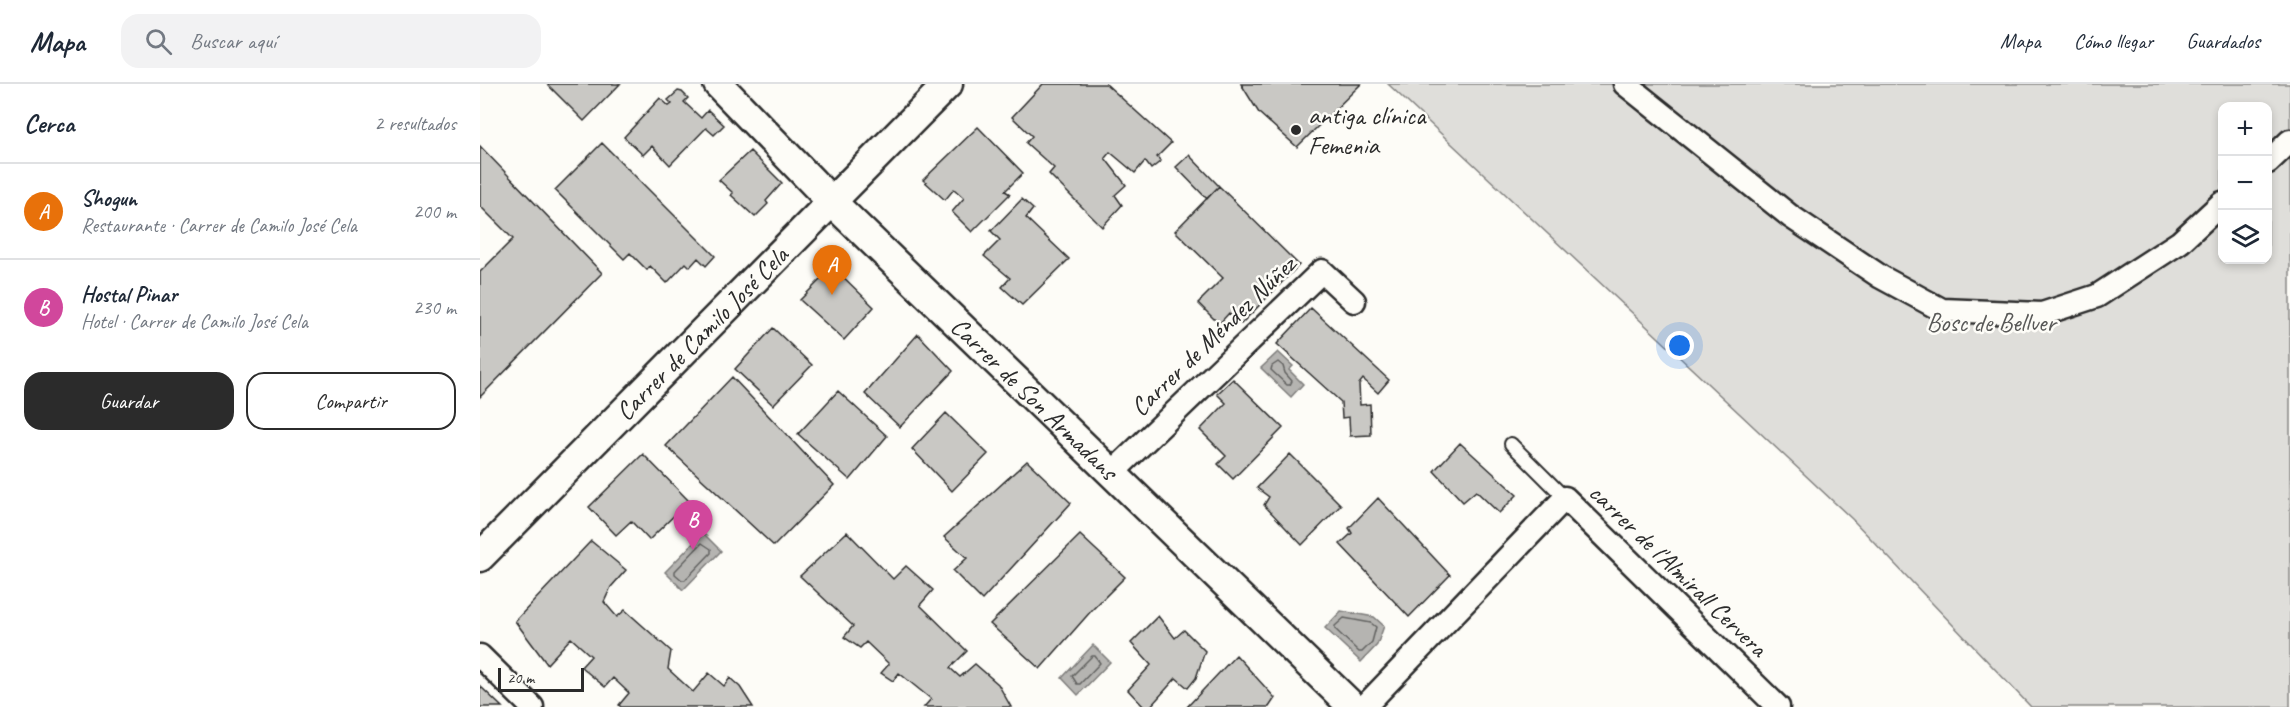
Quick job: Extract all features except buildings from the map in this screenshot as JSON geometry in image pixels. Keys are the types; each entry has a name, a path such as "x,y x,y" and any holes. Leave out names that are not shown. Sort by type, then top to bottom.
{"street":[{"name":"Carrer de Son Armadans","path":"718,84 831,201 1353,707"},
{"name":"Carrer de Camilo José Cela","path":"480,557 948,84"},
{"path":"1624,84 1790,216 1881,277 1942,310 2042,314 2097,296 2180,242 2218,208"},
{"path":"2272,158 2290,141"},
{"name":"Carrer de Méndez Núñez","path":"1112,473 1322,271 1354,301"},
{"name":"carrer de l'Almirall Cervera","path":"1364,707 1565,498 1778,707"},
{"path":"480,656 532,707"}],"lane":[{"path":"1511,444 1565,498"}],"green space":[{"name":"Bosc de Bellver","path":"1388,84 2290,84 2290,707 2031,707 1852,519"}],"water":[{"path":"1278,352 1293,366 1289,370 1303,384 1291,397 1261,368"},
{"path":"703,533 721,551 683,590 665,572"},
{"path":"1341,611 1374,617 1384,626 1377,645 1361,662 1325,628"},
{"path":"1093,645 1110,662 1078,695 1062,678"}],"place":[{"name":"antiga clínica Femenia","path":"1296,130"},
{"name":"Shogun","path":"832,295"},
{"name":"Hostal Pinar","path":"693,550"}]}
